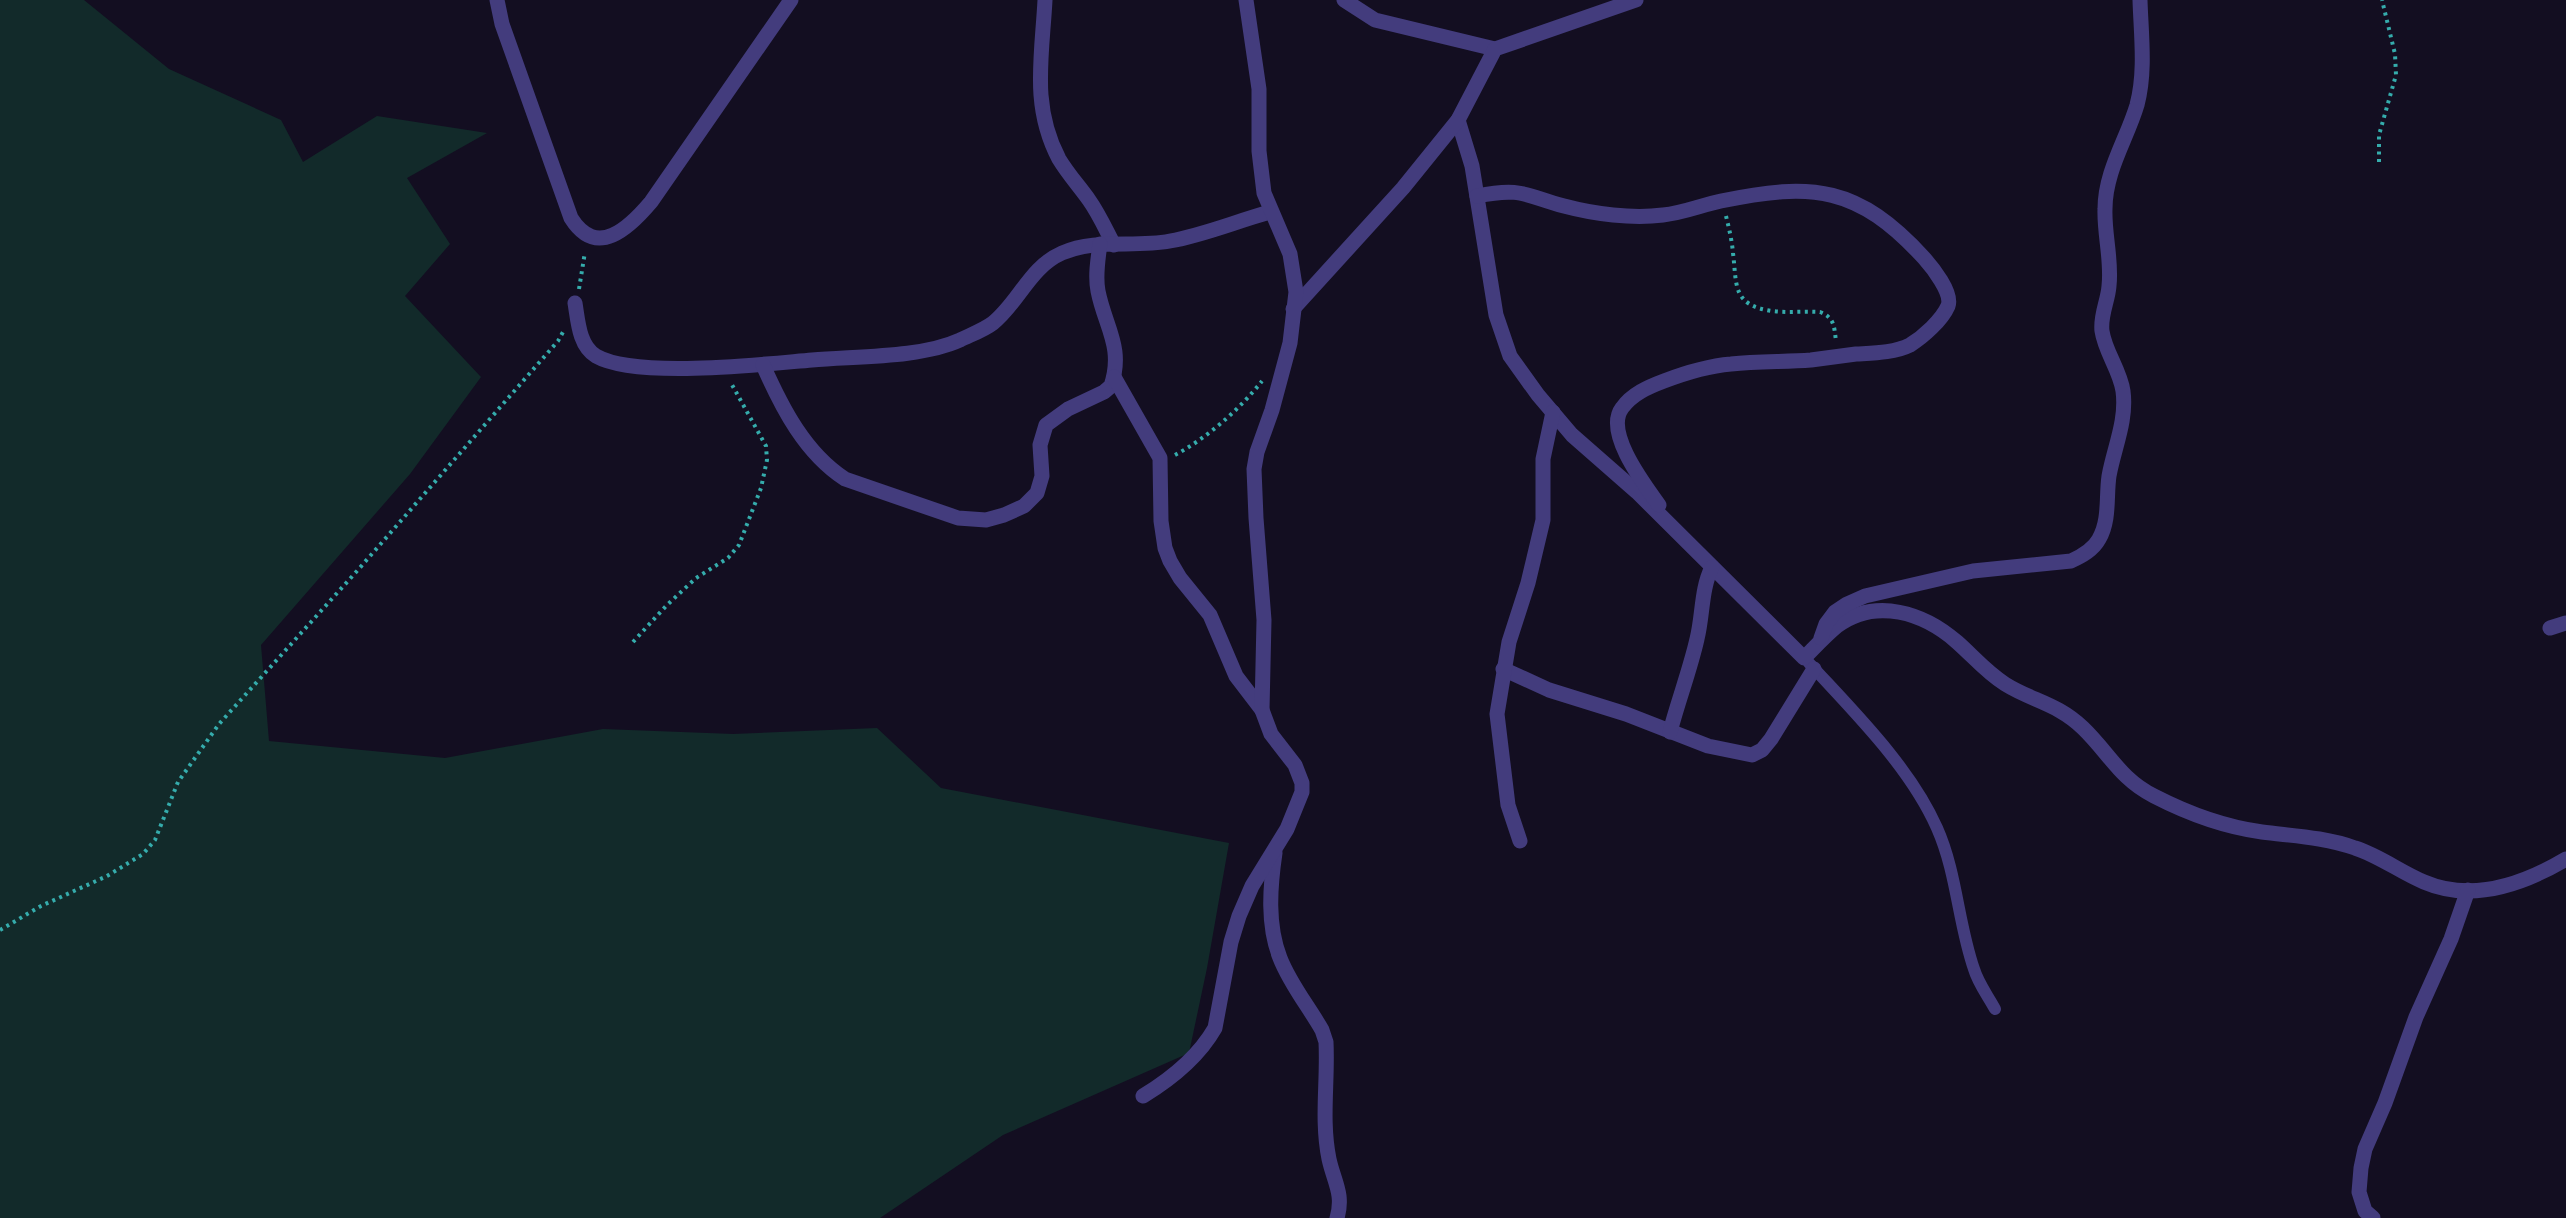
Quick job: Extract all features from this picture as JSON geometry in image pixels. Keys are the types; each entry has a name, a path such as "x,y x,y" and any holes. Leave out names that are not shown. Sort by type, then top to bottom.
{"street":[{"path":"497,0 502,24 542,130 562,197 576,226 587,236 598,238 623,230 651,202 677,168 789,1"},
{"path":"763,365 777,396 802,437 829,469 845,479 949,516 970,520 986,520 1004,515 1024,506 1035,497 1042,476 1040,445 1046,425 1068,409 1104,392 1111,386 1117,355 1097,288 1107,245 1090,201 1059,158 1044,120 1040,100 1040,73 1045,0"},
{"path":"1246,0 1259,89 1261,175 1270,212 1290,254 1296,292 1290,344 1272,410 1259,444 1254,469 1265,632 1262,710"},
{"path":"1344,0 1375,20 1495,49 1636,0"},
{"path":"1503,669 1549,690 1626,714 1708,746 1752,755 1762,750 1771,740 1821,641 1826,624 1835,612 1847,604 1865,596 1973,571 2071,561 2083,555 2099,541 2105,521 2109,475 2120,435 2123,392 2102,331 2102,315 2110,278 2105,207 2111,175 2140,89 2140,0"},
{"path":"1293,309 1403,188 1458,120 1495,49"},
{"path":"1458,120 1472,166 1496,315 1510,356 1572,435 1637,492 1809,663"},
{"path":"1477,196 1501,191 1519,191 1564,206 1633,217 1668,214 1721,201 1811,190 1829,193 1877,215 1911,245 1935,271 1949,300 1948,306 1937,321 1909,345 1897,349 1838,356 1732,363 1703,368 1645,388 1625,404 1617,417 1616,426 1623,447 1680,536"},
{"path":"575,303 581,336 587,348 595,356 638,366 763,365 886,355 957,341 992,324 1043,264 1063,253 1091,244 1170,241 1270,212"},
{"path":"1114,377 1161,462 1161,521 1165,548 1170,561 1180,578 1210,615 1236,676 1262,710 1271,734 1291,757 1302,783 1302,792 1294,815 1252,886 1239,916 1229,951 1215,1028 1209,1039 1176,1073 1143,1096"},
{"path":"1520,841 1508,806 1497,714 1503,669 1543,520 1543,459 1553,412"},
{"path":"1670,732 1680,693 1693,658 1706,579 1712,567"},
{"path":"1821,641 1839,625 1863,614 1884,610 1906,613 1934,624 1958,643 1975,662 2006,684 2059,709 2084,728 2117,769 2133,784 2186,811 2227,825 2259,832 2331,840 2389,863 2424,882 2449,889 2496,889 2523,881 2566,859"},
{"path":"2550,628 2566,623"},
{"path":"1276,848 1271,886 1274,936 1280,959 1323,1030 1326,1042 1325,1120 1329,1160 1340,1196 1337,1218"},
{"path":"2373,1218 2360,1202 2361,1168 2365,1149 2385,1103 2416,1017 2451,939 2468,890"}],"lane":[{"path":"1809,663 1864,723 1912,783 1937,828 1951,868 1966,944 1975,972 1995,1010"}],"path":[{"path":"2379,162 2381,128 2396,75 2395,54 2382,0"},
{"path":"1721,201 1730,230 1736,289 1741,298 1748,303 1771,311 1820,312 1827,315 1834,323 1838,356"},
{"path":"0,930 40,906 107,876 143,854 154,840 178,782 219,724 357,571 558,341 568,322 580,287 587,236"},
{"path":"633,642 696,578 728,558 739,545 761,488 766,466 765,446 722,366"},
{"path":"1161,462 1191,447 1211,431 1265,376"}],"green space":[{"path":"0,0 84,0 169,69 281,120 303,162 377,116 487,133 407,178 450,244 405,296 481,377 410,474 261,645 269,741 445,758 603,729 733,734 877,728 941,788 1229,843 1189,1053 1003,1135 880,1218 0,1218"}]}
